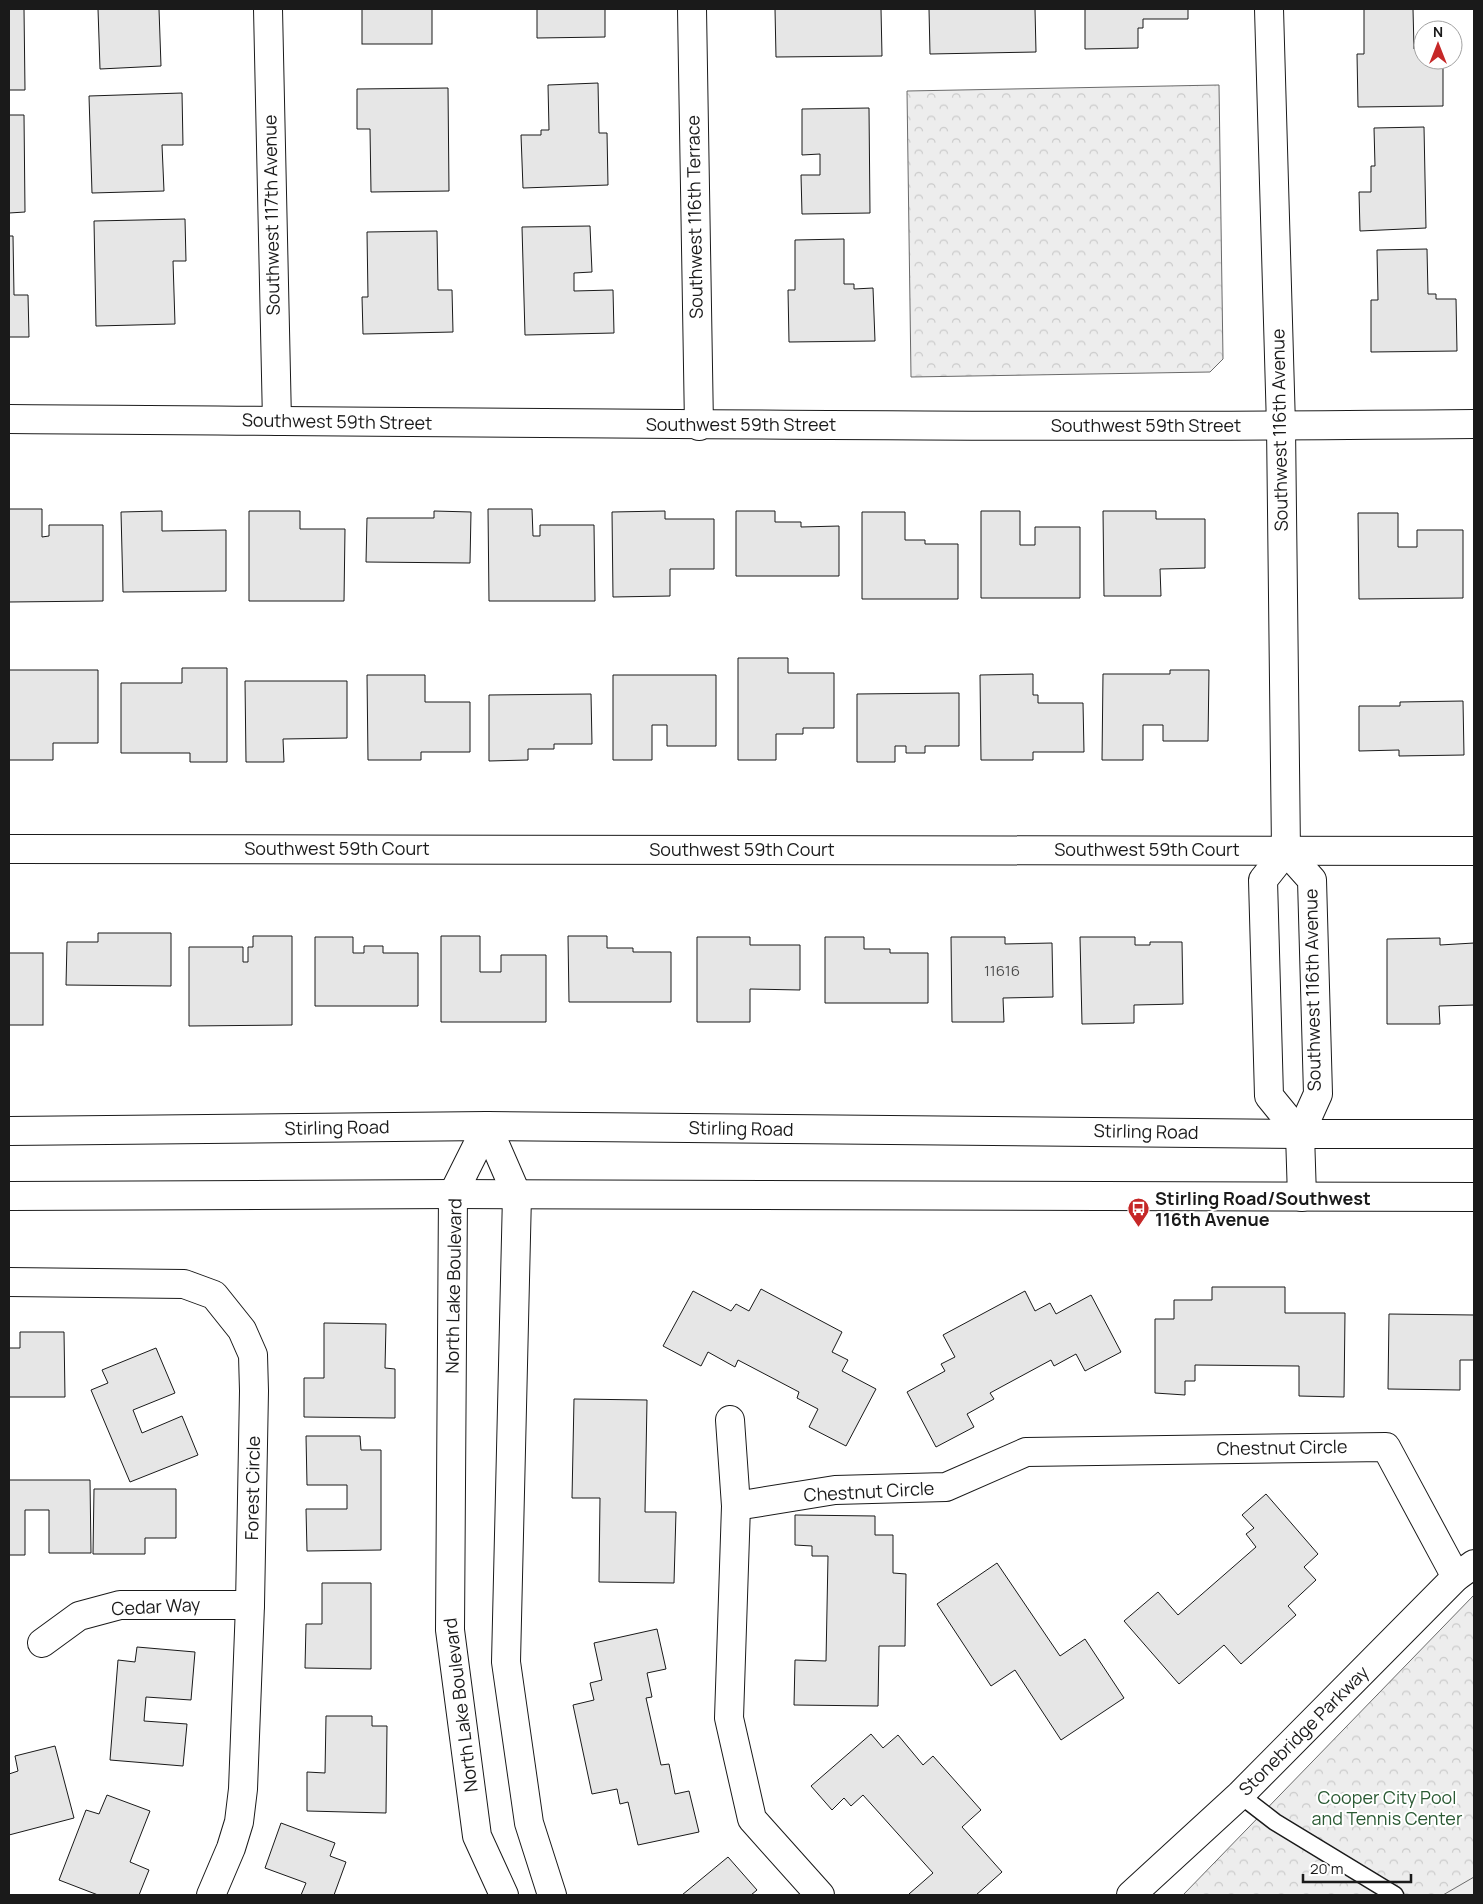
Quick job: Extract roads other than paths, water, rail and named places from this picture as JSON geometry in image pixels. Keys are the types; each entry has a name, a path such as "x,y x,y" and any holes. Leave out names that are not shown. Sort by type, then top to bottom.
{"street":[{"name":"Southwest 117th Avenue","path":"268,9 277,421"},
{"name":"Southwest 116th Terrace","path":"692,9 699,426"},
{"name":"Southwest 116th Avenue","path":"1269,9 1281,426 1286,851 1312,880 1318,1094 1300,1134 1302,1197"},
{"name":"Southwest 59th Street","path":"9,419 699,426 1281,426 1474,424"},
{"name":"Southwest 59th Court","path":"9,849 1474,851"},
{"path":"1286,851 1263,880 1269,1096 1300,1134"},
{"path":"487,1126 517,1195 506,1662 529,1823 552,1895"},
{"name":"Stirling Road","path":"9,1131 487,1126 1474,1134"},
{"name":"North Lake Boulevard","path":"487,1126 453,1194 450,1630 477,1836 504,1895"},
{"path":"9,1196 453,1194 1474,1197"},
{"name":"Forest Circle","path":"9,1282 184,1284 214,1296 242,1330 253,1355 250,1605 240,1822 211,1895"},
{"path":"730,1420 736,1506 729,1718 752,1819 820,1895"},
{"name":"Chestnut Circle","path":"736,1506 835,1490 946,1487 1026,1452 1386,1447 1465,1571"},
{"name":"Stonebridge Parkway","path":"1131,1895 1240,1795 1465,1571"},
{"name":"Cedar Way","path":"42,1643 78,1616 120,1605 250,1605"}],"lane":[{"path":"1240,1795 1275,1822 1395,1895"}],"place":[{"name":"Stirling Road/Southwest 116th Avenue","path":"1139,1228"}],"park label":[{"name":"Cooper City Pool and Tennis Center","path":"1387,1808"}]}
